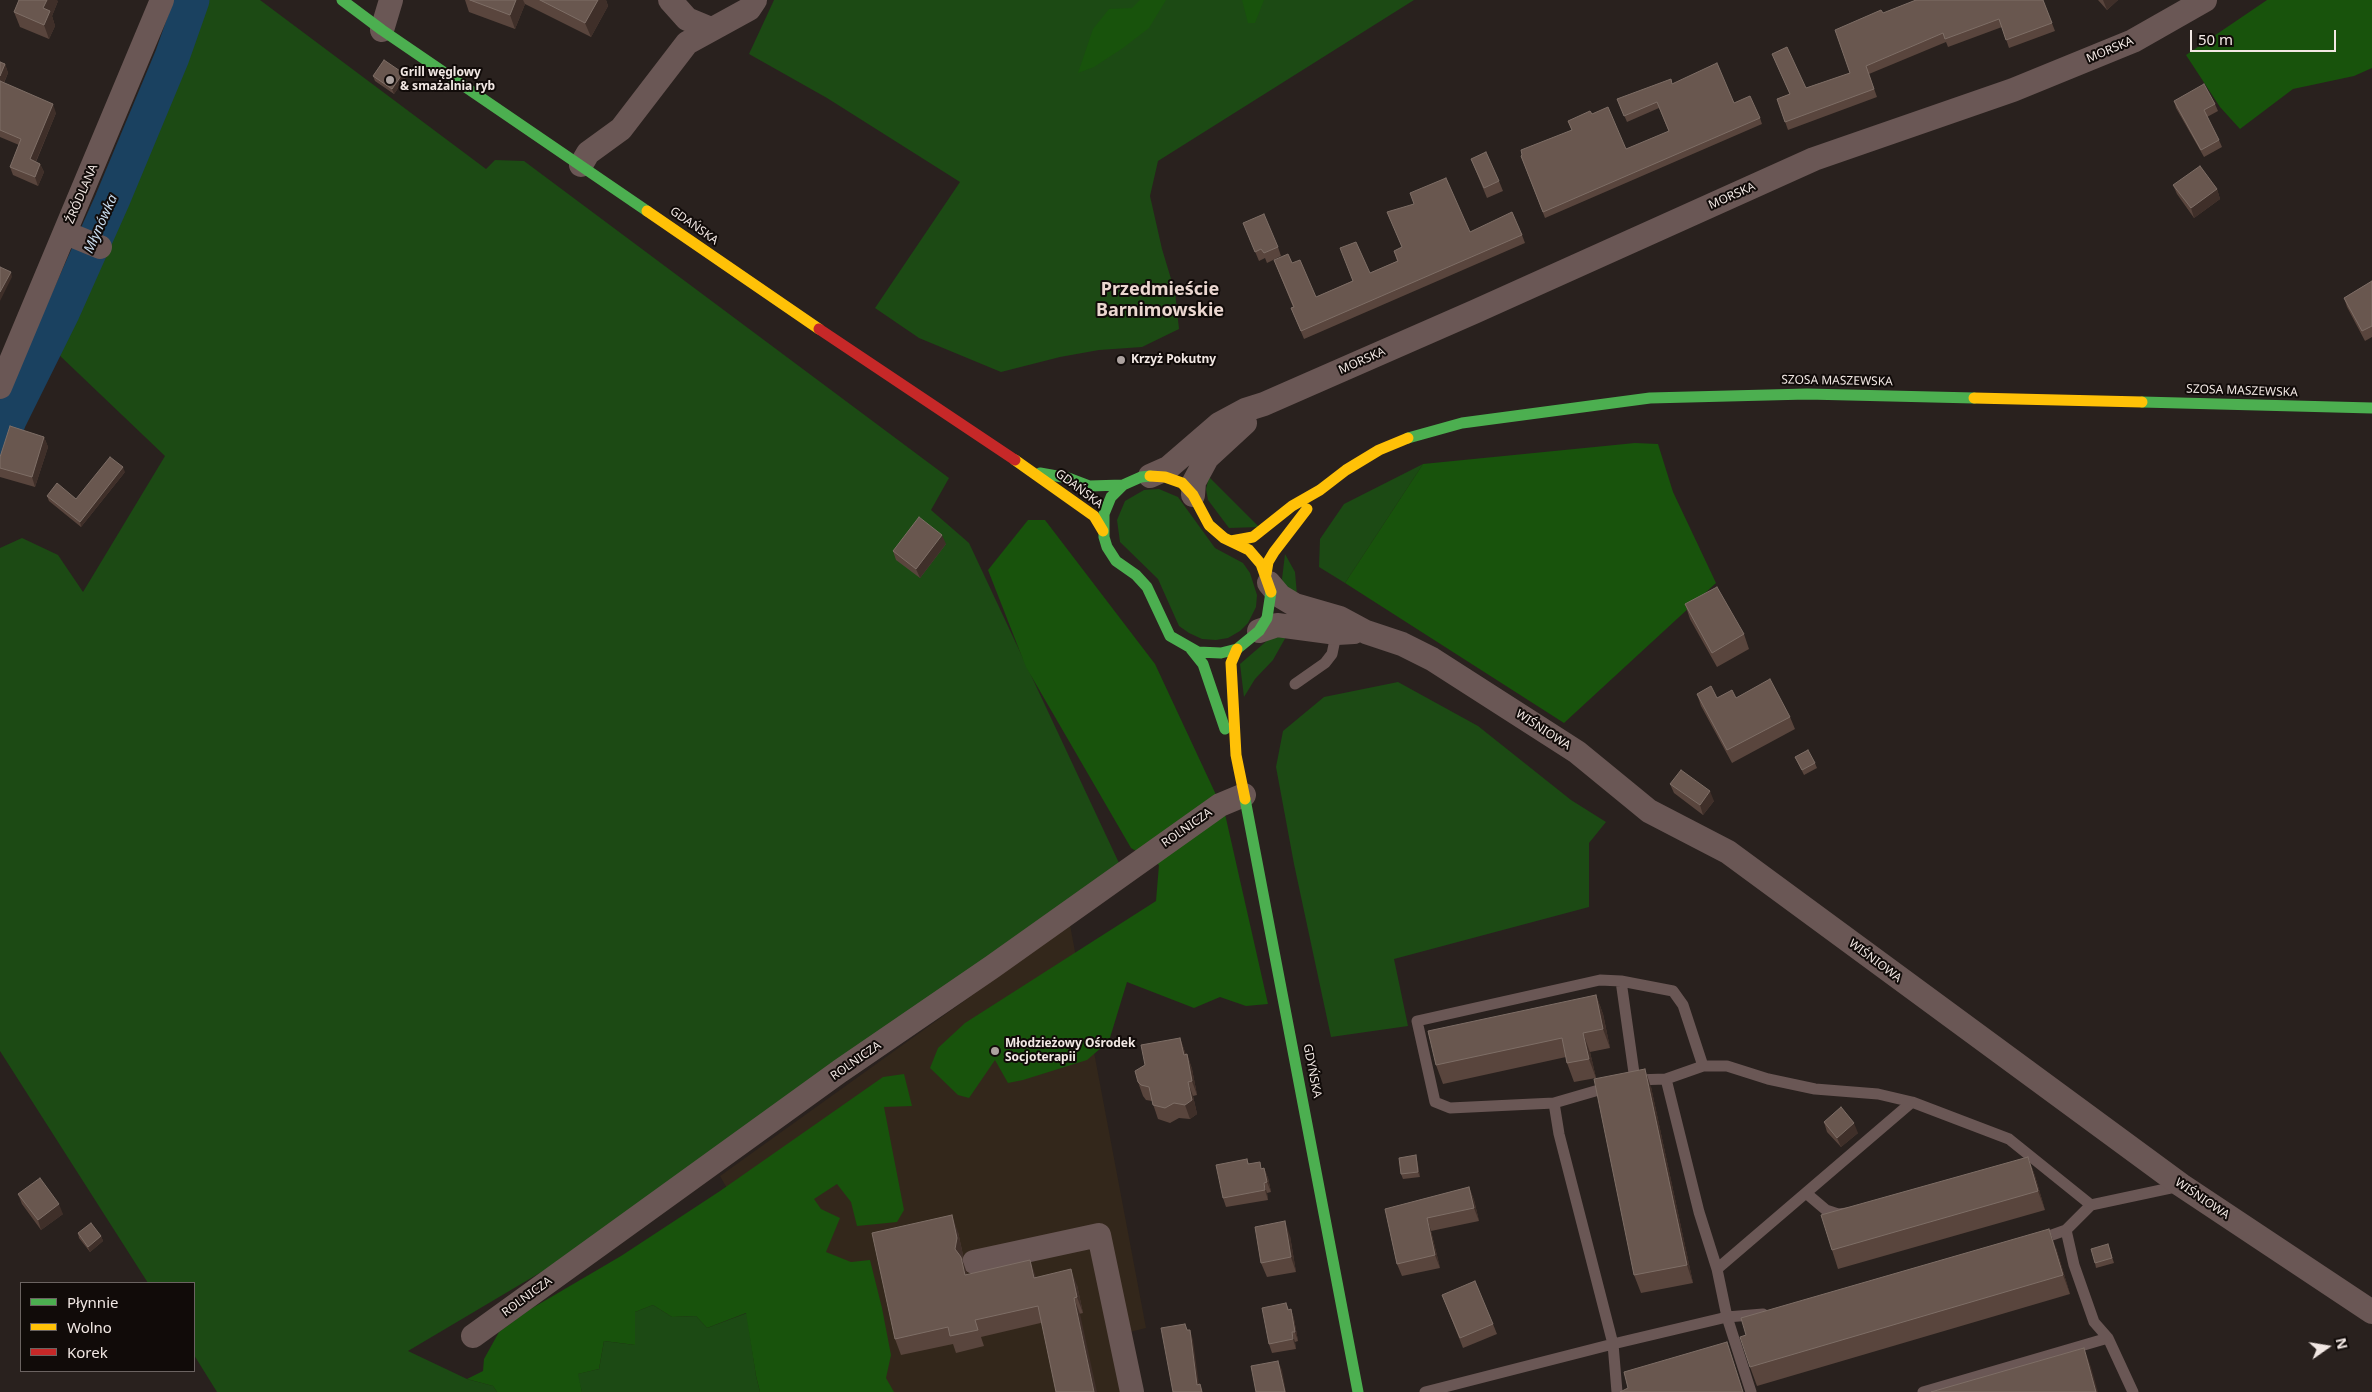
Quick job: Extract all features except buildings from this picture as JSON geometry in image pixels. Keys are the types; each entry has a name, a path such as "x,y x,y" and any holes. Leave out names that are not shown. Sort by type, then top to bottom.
{"main road":[{"name":"GDAŃSKA","path":"342,0 382,30 806,320 1034,472 1061,494 1094,516 1103,531"},
{"name":"SZOSA MASZEWSKA","path":"1231,542 1253,537 1292,506 1320,490 1346,470 1396,442 1437,428 1542,411 1650,398 1816,394 2372,408"},
{"name":"GDAŃSKA","path":"1034,472 1068,478 1088,486 1123,485"},
{"path":"1150,476 1174,479 1182,483 1193,495 1209,525 1216,533 1249,550 1261,564 1268,579 1270,608 1259,631 1237,649 1212,653 1191,649 1170,636 1165,629 1150,593 1136,575 1116,561 1110,553 1103,531 1104,514 1107,506 1117,490 1123,485 1141,477 1150,476"},
{"name":"SZOSA MASZEWSKA","path":"1268,579 1268,562 1320,490"},
{"name":"GDYŃSKA","path":"1191,649 1203,664 1219,717 1236,755"},
{"name":"GDYŃSKA","path":"1237,649 1231,663 1236,755 1358,1392"}],"street":[{"name":"ŹRÓDLANA","path":"0,387 71,235 162,0"},
{"path":"382,30 391,0"},
{"path":"670,0 686,19 711,29"},
{"path":"581,165 588,153 621,129 687,44 749,9 755,0"},
{"name":"MORSKA","path":"1150,476 1168,468 1194,444 1232,416 1264,404 1474,312 1814,159 2013,90 2133,41 2205,0"},
{"path":"71,235 100,247"},
{"name":"MORSKA","path":"1193,495 1194,482 1207,458 1264,404"},
{"name":"WIŚNIOWA","path":"1268,579 1280,596 1295,605 1338,625 1402,644 1432,659 1577,752 1649,811 1728,852 2181,1185 2372,1312"},
{"name":"WIŚNIOWA","path":"1259,631 1277,626 1338,625"},
{"name":"ROLNICZA","path":"473,1336 832,1077 992,967 1220,805 1244,796"},
{"path":"974,1262 1099,1235 1132,1392"}],"lane":[{"path":"1295,684 1325,663 1332,654 1338,625"},
{"path":"1703,1066 1683,1005 1673,991 1621,982 1600,980 1417,1021 1435,1102 1450,1108 1554,1103 1626,1082 1666,1079 1703,1066 1727,1066 1768,1079 1815,1088 1878,1094 1912,1102 2009,1139 2092,1205"},
{"path":"1621,982 1626,1082"},
{"path":"1666,1079 1699,1212 1717,1269 1727,1316 1751,1392"},
{"path":"1717,1269 1912,1102"},
{"path":"1554,1103 1560,1134 1613,1344 1616,1392"},
{"path":"2012,1161 2030,1156"},
{"path":"2028,1243 2066,1230 2092,1205 2181,1185"},
{"path":"1806,1193 1826,1210 1838,1214 1857,1213"},
{"path":"2066,1230 2074,1265 2094,1322 2108,1338 2133,1392"},
{"path":"1425,1392 1727,1316 1774,1314"},
{"path":"1923,1392 2108,1338"}],"shaded area":[{"name":"Młodzieżowy Ośrodek Socjoterapii","path":"1070,925 1146,1328 1130,1332 1143,1392 844,1392 720,1176"}],"green space":[{"path":"205,0 260,0 486,169 495,160 524,161 949,478 931,510 969,543 1119,863 548,1268 408,1351 467,1379 493,1386 497,1392 217,1392 195,1357 195,1282 147,1282 0,1051 0,548 22,538 58,555 83,592 165,456 56,352"},
{"path":"774,0 1414,0 1158,161 1150,196 1162,249 1175,292 1179,329 1142,347 1099,350 1060,357 1001,372 919,338 875,308 960,182 827,98 749,54"},
{"path":"1140,0 1166,0 1149,28 1094,67 1078,73 1093,29 1109,9 1132,8"},
{"path":"1242,0 1264,0 1255,23 1248,23"},
{"path":"2267,0 2372,0 2372,68 2354,76 2293,89 2240,129 2220,107 2186,55"},
{"path":"1635,443 1658,444 1673,492 1716,583 1564,723 1345,583 1423,464"},
{"path":"1423,464 1345,583 1319,567 1320,539 1344,504"},
{"path":"1209,477 1259,527 1229,528 1208,500 1206,489"},
{"path":"1159,489 1178,497 1215,548 1243,563 1250,573 1257,595 1256,607 1248,623 1240,631 1228,638 1216,640 1202,639 1179,626 1158,579 1120,542 1117,520 1125,501 1144,490"},
{"path":"1028,520 1045,520 1155,664 1225,814 1268,1004 1246,1006 1220,997 1194,1008 1127,982 1109,1041 1087,1060 1008,1083 995,1060 969,1098 958,1095 930,1068 938,1048 965,1023 1156,901 1159,865 1131,848 1026,667 988,570"},
{"path":"1285,554 1295,572 1297,595 1283,584"},
{"path":"1287,635 1273,660 1255,679 1244,697 1240,664 1269,639"},
{"path":"1398,682 1478,726 1571,800 1606,822 1589,843 1589,907 1394,959 1408,1026 1331,1037 1294,864 1276,767 1283,731 1324,697"},
{"path":"904,1074 912,1106 884,1107 904,1210 897,1222 857,1226 851,1202 837,1184 814,1199 821,1209 840,1218 826,1252 851,1262 870,1260 891,1355 886,1378 894,1392 760,1392 746,1313 707,1328 696,1316 672,1317 653,1305 635,1312 635,1345 604,1341 599,1369 578,1374 582,1392 497,1392 493,1386 467,1379 483,1371 484,1359 499,1332 529,1310 621,1256 720,1191 883,1077"},
{"path":"653,1305 672,1317 696,1316 707,1328 747,1313 760,1392 582,1392 577,1374 599,1369 604,1341 635,1345 635,1312"}],"waterway":[{"name":"Młynówka","path":"0,444 9,420 63,311 112,201 172,57 192,0"}],"traffic: fast":[{"path":"342,0 382,30 647,211"},
{"path":"1408,438 1462,423 1650,398 1807,394 1974,398"},
{"path":"2142,402 2372,408"},
{"path":"1040,473 1068,478 1089,486 1123,485"},
{"path":"1150,476 1141,477 1123,485 1111,497 1104,514 1104,537 1107,547 1116,561 1136,575 1147,587 1170,636 1198,652 1221,653 1237,649 1259,631 1267,618 1271,592"},
{"path":"1191,649 1203,664 1225,729"},
{"path":"1245,799 1358,1392"}],"traffic: slow":[{"path":"647,211 819,329"},
{"path":"1974,398 2142,402"},
{"path":"1231,541 1253,537 1292,506 1320,490 1346,470 1379,450 1408,438"},
{"path":"1015,460 1094,516 1103,531"},
{"path":"1150,476 1165,477 1182,483 1193,495 1209,525 1224,538 1249,550 1261,564 1271,592"},
{"path":"1266,574 1268,562 1274,552 1307,509"},
{"path":"1237,649 1231,663 1236,755 1245,799"}],"traffic: jam":[{"path":"819,329 1015,460"}],"place":[{"name":"Grill węglowy & smażalnia ryb","path":"390,80"},
{"name":"Krzyż Pokutny","path":"1121,360"},
{"name":"Młodzieżowy Ośrodek Socjoterapii","path":"995,1051"}],"district":[{"name":"Przedmieście Barnimowskie","path":"1160,300"}]}
